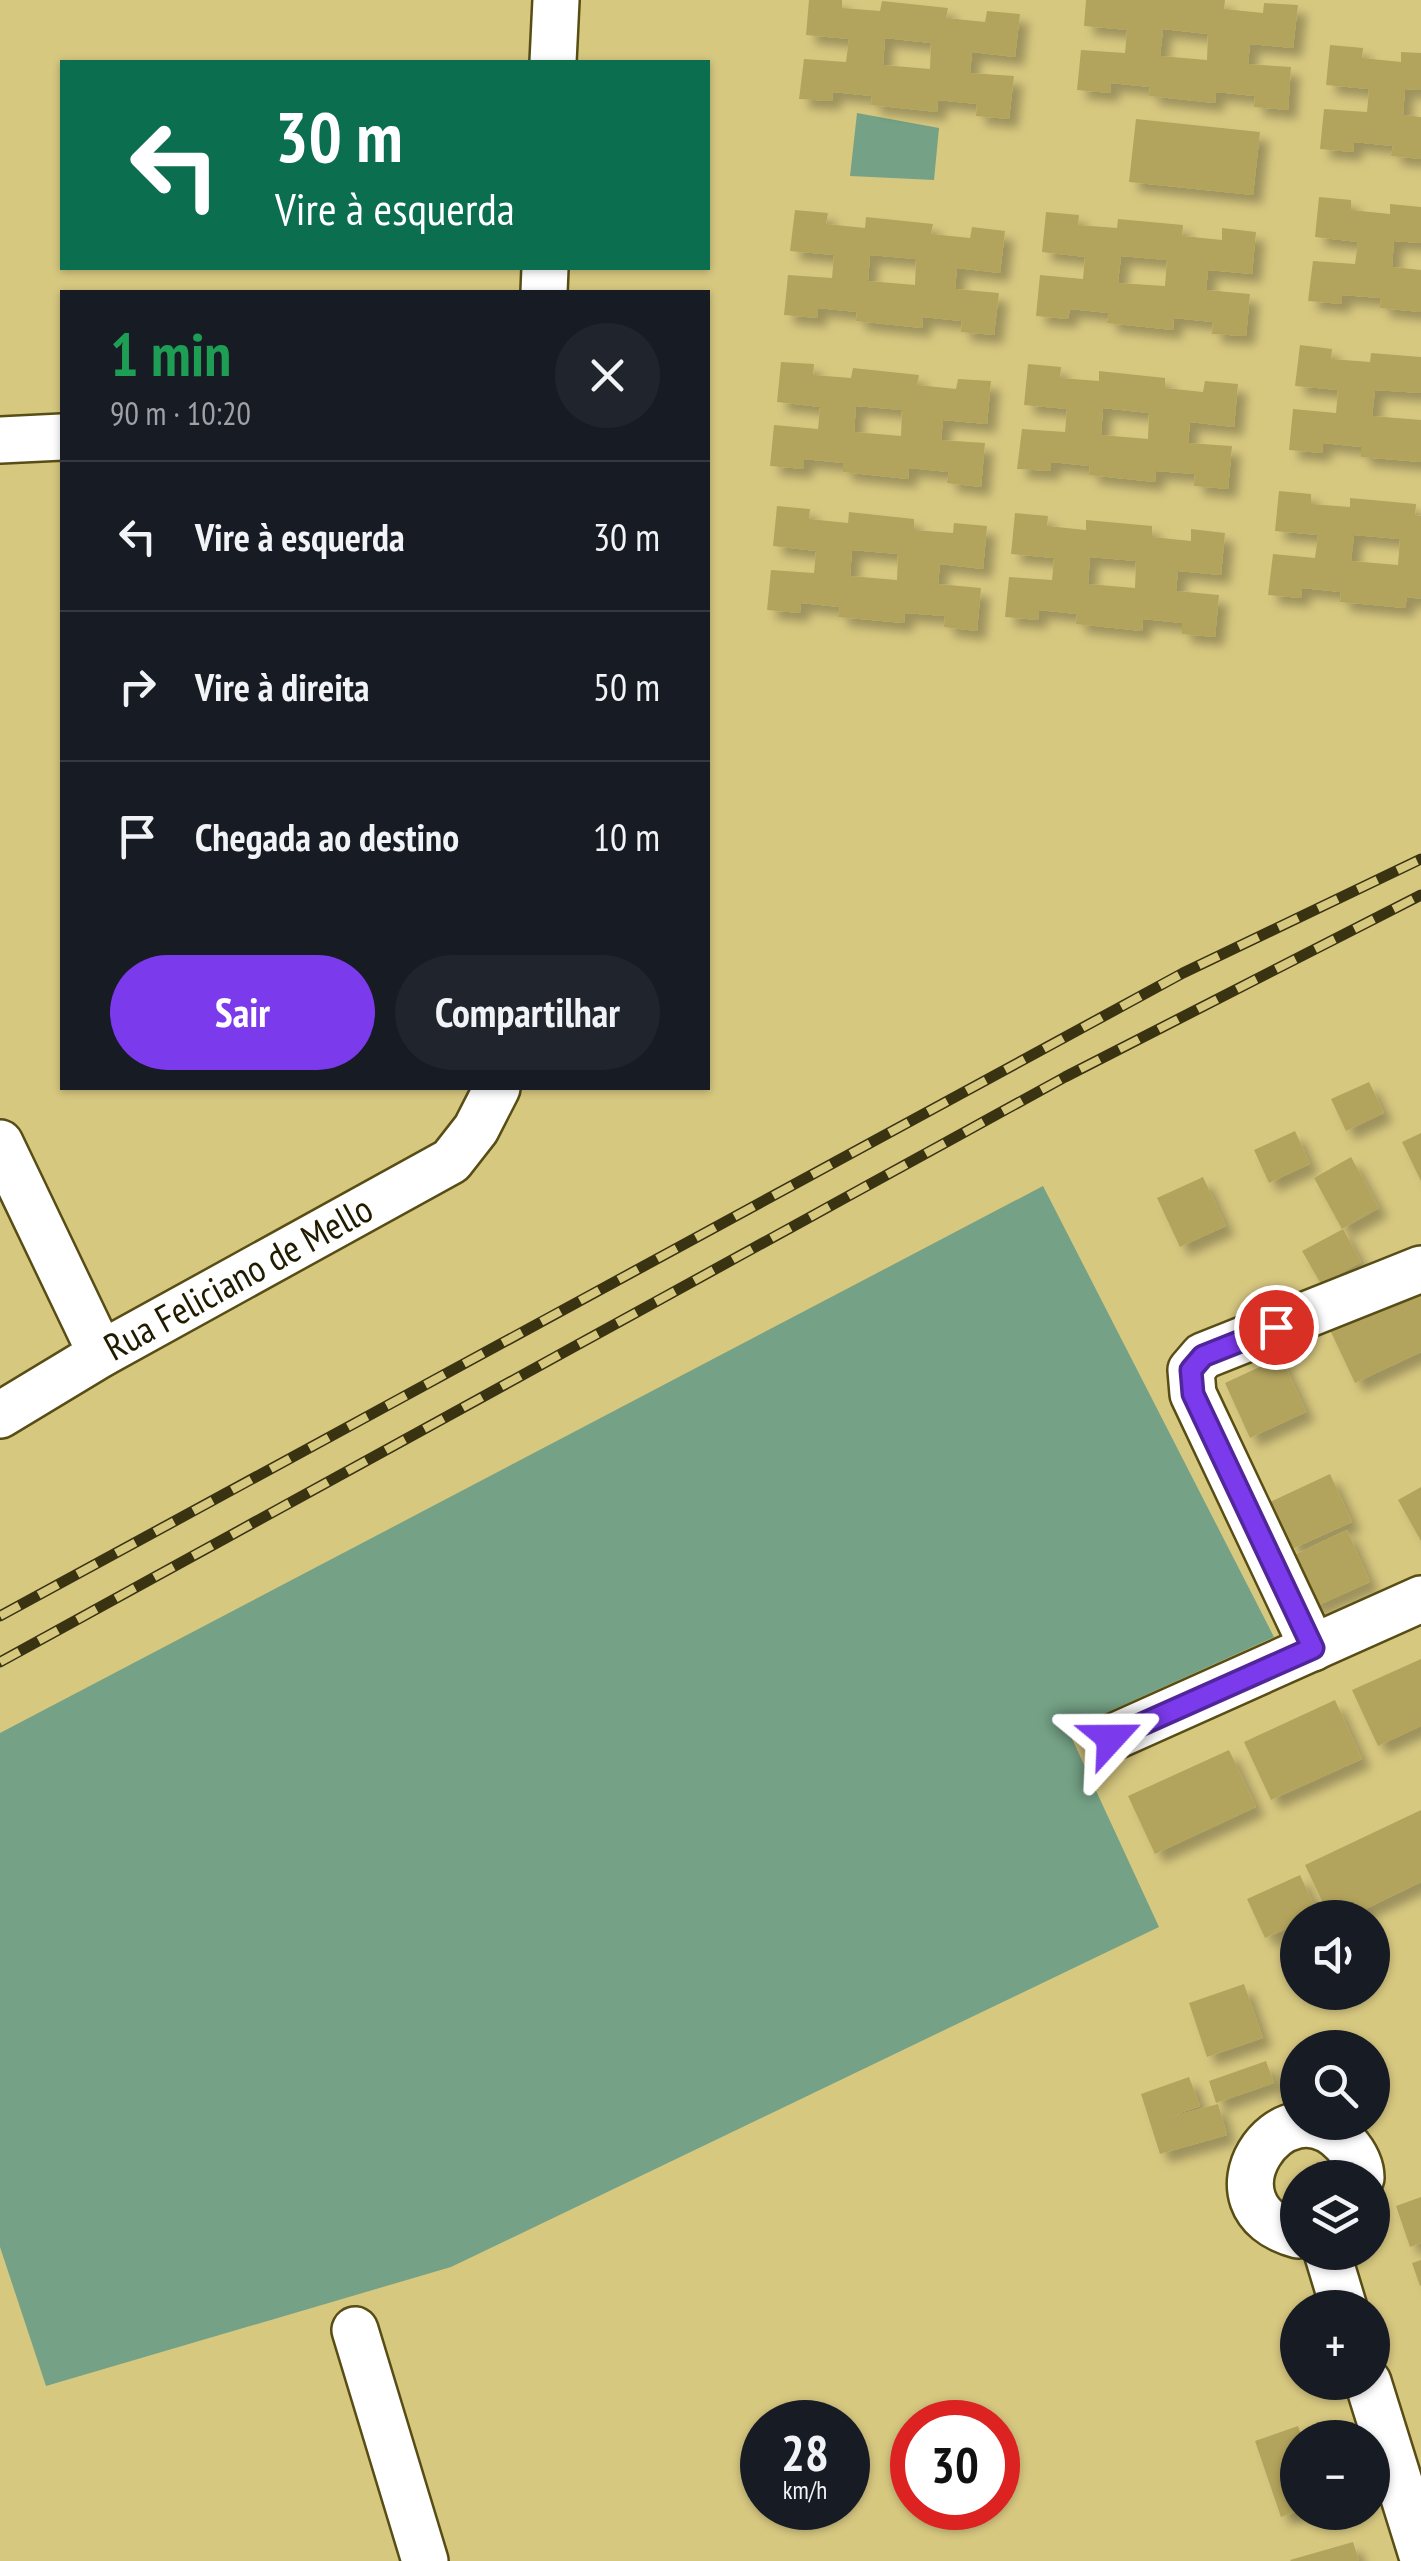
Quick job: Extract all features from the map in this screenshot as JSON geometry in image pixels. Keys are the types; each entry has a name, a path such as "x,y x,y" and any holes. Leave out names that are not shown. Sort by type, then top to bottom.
{"street":[{"path":"553,60 556,0"},
{"path":"0,440 60,437"},
{"name":"Rua Feliciano de Mello","path":"0,1143 100,1354 451,1161 476,1129 496,1090"},
{"path":"1313,1648 1193,1394 1191,1370 1203,1356 1421,1269"},
{"path":"0,1416 100,1354"},
{"path":"1111,1738 1421,1600"},
{"path":"1280,2229 1264,2218 1254,2201 1250,2181 1264,2144 1280,2131 1300,2125 1321,2127 1339,2136 1356,2160"},
{"path":"355,2330 425,2561"},
{"path":"1374,2400 1421,2552"}],"green space":[{"path":"857,113 939,128 934,180 850,176"},
{"path":"1043,1186 1274,1637 1068,1730 1159,1927 451,2267 46,2386 0,2247 0,1733"}],"building":[{"path":"809,0 842,0 842,8 880,11 882,1 948,8 946,18 985,22 987,11 1020,14 1015,57 972,52 970,73 1014,76 1009,119 976,116 977,104 938,100 937,112 871,105 872,96 833,92 832,101 799,99 804,59 846,62 849,39 806,35","holes":["885,38 931,43 930,69 883,65"]},
{"path":"1086,0 1225,0 1224,9 1263,13 1264,3 1298,5 1293,48 1250,44 1248,64 1291,67 1288,110 1254,107 1255,96 1216,92 1215,103 1149,96 1150,87 1111,83 1110,93 1077,90 1081,50 1125,53 1127,30 1084,26","holes":["1163,29 1208,34 1207,60 1160,56"]},
{"path":"1330,45 1363,48 1362,58 1401,62 1401,52 1421,53 1421,90 1405,89 1403,115 1421,117 1421,159 1391,156 1393,146 1354,142 1353,152 1320,149 1324,109 1367,112 1369,89 1326,85"},
{"path":"1136,119 1260,132 1253,195 1129,182"},
{"path":"1319,197 1351,200 1351,210 1390,214 1390,204 1421,207 1421,243 1394,241 1392,267 1421,270 1421,312 1380,308 1381,298 1342,295 1342,304 1308,301 1313,261 1355,264 1358,242 1315,237"},
{"path":"795,210 828,213 826,224 865,228 866,217 933,224 931,234 970,238 972,227 1005,231 1000,273 957,268 955,289 999,293 994,335 961,332 962,321 923,317 922,328 856,321 857,312 818,308 818,318 784,315 788,275 832,278 834,255 790,251","holes":["870,255 916,259 915,285 868,281"]},
{"path":"1046,212 1079,215 1078,225 1117,228 1118,219 1183,225 1182,236 1222,240 1222,228 1256,232 1252,274 1208,270 1206,290 1250,294 1246,336 1212,334 1213,322 1174,318 1173,330 1107,323 1109,313 1070,309 1068,319 1036,316 1040,275 1083,279 1085,257 1042,252","holes":["1121,256 1167,260 1165,286 1118,283"]},
{"path":"1300,345 1332,349 1331,359 1370,362 1371,353 1421,357 1421,393 1375,390 1372,416 1421,420 1421,462 1361,457 1361,447 1323,443 1322,453 1289,450 1293,409 1336,413 1338,390 1295,386"},
{"path":"781,362 814,364 813,375 851,378 853,368 919,375 917,385 956,389 958,379 991,381 987,424 943,420 941,440 985,443 981,487 947,483 949,472 909,468 908,479 843,472 843,463 804,459 804,469 770,466 774,425 818,429 820,407 777,402","holes":["856,406 902,410 901,436 854,432"]},
{"path":"1028,364 1061,367 1060,378 1099,381 1099,371 1165,378 1165,388 1203,392 1205,381 1238,384 1234,427 1190,422 1188,443 1232,446 1228,489 1194,486 1195,474 1156,471 1155,482 1089,475 1090,466 1051,462 1051,471 1017,469 1022,429 1065,432 1067,409 1024,405","holes":["1103,408 1149,413 1148,439 1101,435"]},
{"path":"1279,491 1311,494 1311,504 1350,507 1350,498 1416,504 1415,515 1421,516 1421,599 1407,597 1405,608 1340,602 1341,592 1302,588 1301,598 1268,595 1273,554 1315,558 1318,535 1275,531","holes":["1354,535 1400,539 1398,565 1351,561"]},
{"path":"777,506 810,509 809,519 848,523 849,512 914,519 914,530 953,533 954,523 987,526 983,569 940,564 938,584 981,588 977,631 944,627 945,616 905,613 904,623 838,617 840,607 801,603 800,613 767,610 771,570 814,573 816,551 773,546","holes":["852,550 898,554 897,580 850,576"]},
{"path":"1015,513 1048,516 1047,526 1086,530 1086,520 1152,526 1152,537 1191,541 1191,529 1225,533 1221,575 1178,571 1176,591 1219,595 1215,637 1182,634 1182,623 1143,619 1142,631 1076,624 1077,614 1039,610 1038,620 1005,617 1009,577 1052,580 1054,558 1011,554","holes":["1090,557 1136,561 1135,588 1088,584"]},
{"path":"1369,1082 1384,1113 1346,1131 1331,1099"},
{"path":"1295,1131 1310,1164 1269,1183 1254,1150"},
{"path":"1421,1133 1421,1181 1402,1142"},
{"path":"1351,1157 1379,1208 1342,1229 1314,1178"},
{"path":"1203,1177 1226,1226 1180,1247 1157,1198"},
{"path":"1343,1229 1361,1262 1321,1284 1302,1251"},
{"path":"1421,1285 1421,1352 1355,1383 1329,1328"},
{"path":"1281,1357 1306,1412 1250,1438 1225,1383"},
{"path":"1330,1474 1352,1522 1292,1549 1270,1502"},
{"path":"1421,1487 1421,1541 1398,1500"},
{"path":"1347,1530 1370,1582 1312,1608 1288,1558"},
{"path":"1421,1659 1421,1726 1378,1746 1352,1690"},
{"path":"1335,1700 1362,1759 1271,1800 1244,1742"},
{"path":"1229,1750 1256,1807 1155,1854 1128,1796"},
{"path":"1421,1810 1421,1882 1384,1900 1322,1900 1305,1865"},
{"path":"1300,1875 1312,1900 1280,1900 1280,1932 1265,1938 1247,1899"},
{"path":"1244,1984 1263,2038 1207,2057 1189,2003"},
{"path":"1266,2061 1274,2083 1216,2103 1209,2081"},
{"path":"1189,2077 1200,2106 1166,2118 1218,2104 1227,2135 1160,2154 1141,2094"},
{"path":"1421,2197 1421,2243 1410,2247 1396,2206"},
{"path":"1421,2260 1421,2285 1420,2286 1412,2263"},
{"path":"1280,2432 1280,2514 1255,2441"},
{"path":"1353,2542 1359,2561 1290,2560"}],"railway":[{"path":"0,1616 1183,973 1421,859"},
{"path":"0,1662 1065,1077 1421,895"}],"route":[{"path":"1111,1738 1313,1648 1193,1394 1191,1370 1203,1356 1276,1327"}]}
